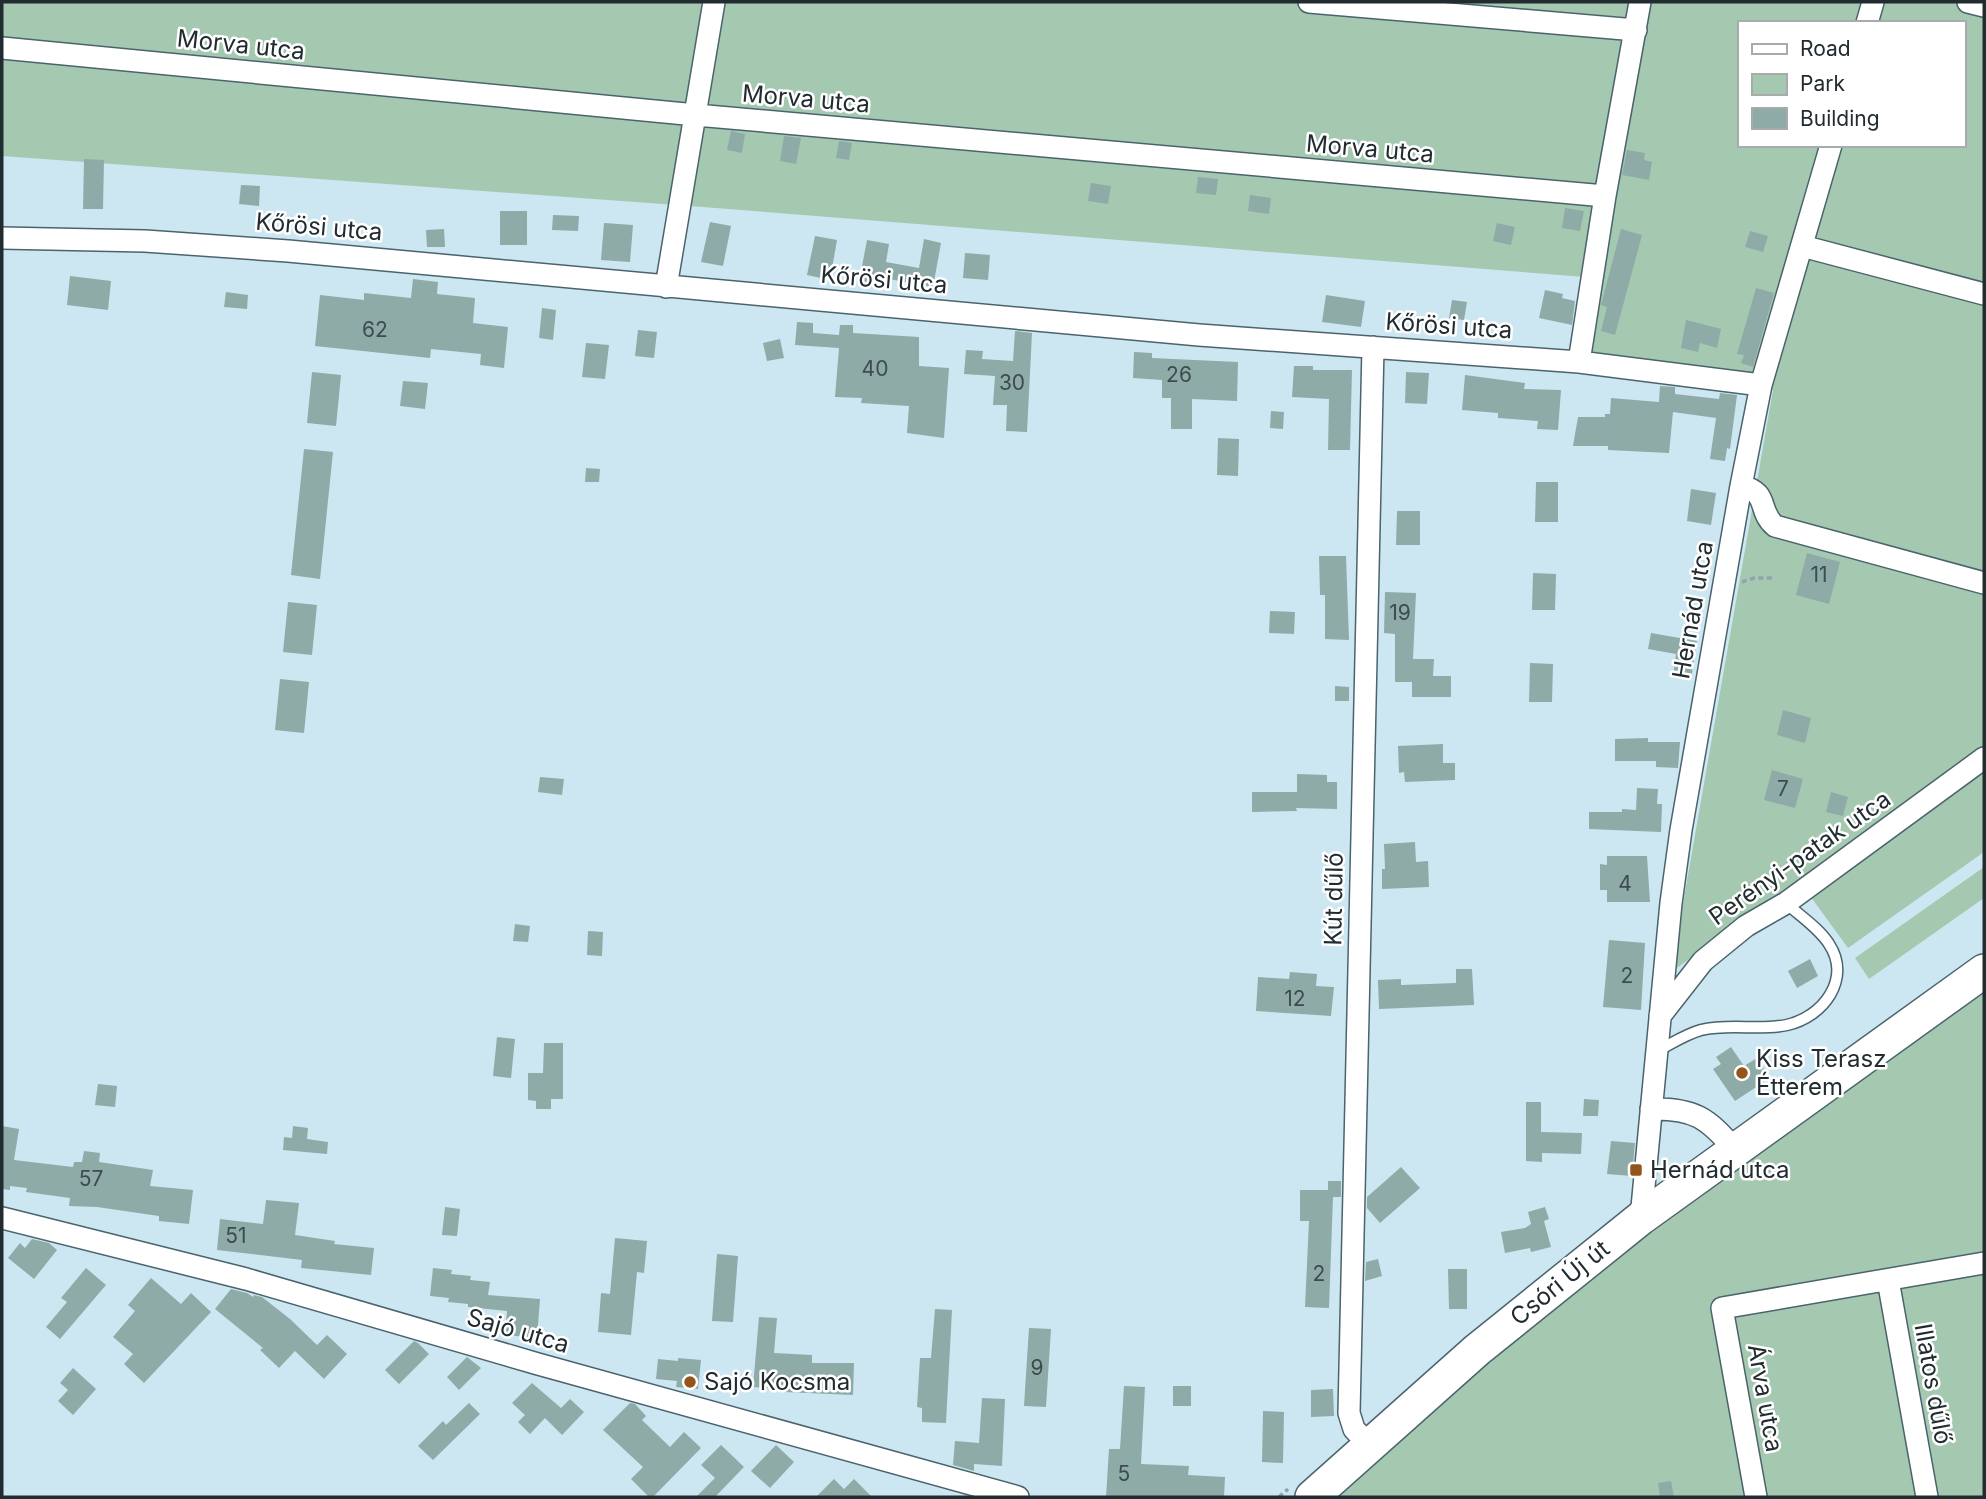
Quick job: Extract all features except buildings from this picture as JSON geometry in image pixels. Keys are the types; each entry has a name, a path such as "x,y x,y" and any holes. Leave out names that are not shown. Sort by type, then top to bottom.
{"main road":[{"name":"Csóri Új út","path":"1312,1497 1477,1350 1641,1218 1984,971"}],"street":[{"path":"666,286 714,2"},
{"path":"1309,2 1636,30"},
{"path":"1579,362 1640,2"},
{"path":"1868,21 1873,2"},
{"path":"1968,2 1984,6"},
{"name":"Morva utca","path":"2,48 696,116 1605,196"},
{"name":"Hernád utca","path":"1641,1218 1681,830 1741,486 1761,385 1830,147"},
{"name":"Kőrösi utca","path":"2,238 145,241 288,251 1199,335 1579,362 1761,385"},
{"path":"1802,246 1984,294"},
{"name":"Kút dűlő","path":"1369,1445 1354,1429 1349,1413 1373,347"},
{"path":"1741,486 1752,488 1761,496 1767,520 1775,526 1984,583"},
{"name":"Perényi-patak utca","path":"1660,1016 1703,961 1746,926 1786,903 1984,758"},
{"path":"1651,1110 1679,1111 1706,1119 1735,1150"},
{"name":"Sajó utca","path":"2,1218 246,1279 538,1364 1018,1497"},
{"path":"1888,1280 1984,1264"},
{"name":"Árva utca","path":"1756,1497 1722,1308 1888,1280"},
{"name":"Illatos dűlő","path":"1888,1280 1927,1497"}],"lane":[{"path":"1657,1051 1699,1030 1785,1026 1804,1021 1832,996 1837,976 1836,961 1830,945 1786,903"}],"path":[{"path":"1724,588 1754,578 1772,578"}],"green space":[{"path":"2,2 1984,2 1984,852 1848,948 1800,882 1671,972 1773,390 1573,370 1585,277 690,206 2,156"},
{"path":"1984,867 1984,898 1869,979 1855,958"},
{"path":"1984,971 1984,1497 1312,1497 1339,1473"}],"place":[{"name":"Kiss Terasz Étterem","path":"1742,1073"},
{"name":"Hernád utca","path":"1636,1170"},
{"name":"Sajó Kocsma","path":"690,1382"}]}
